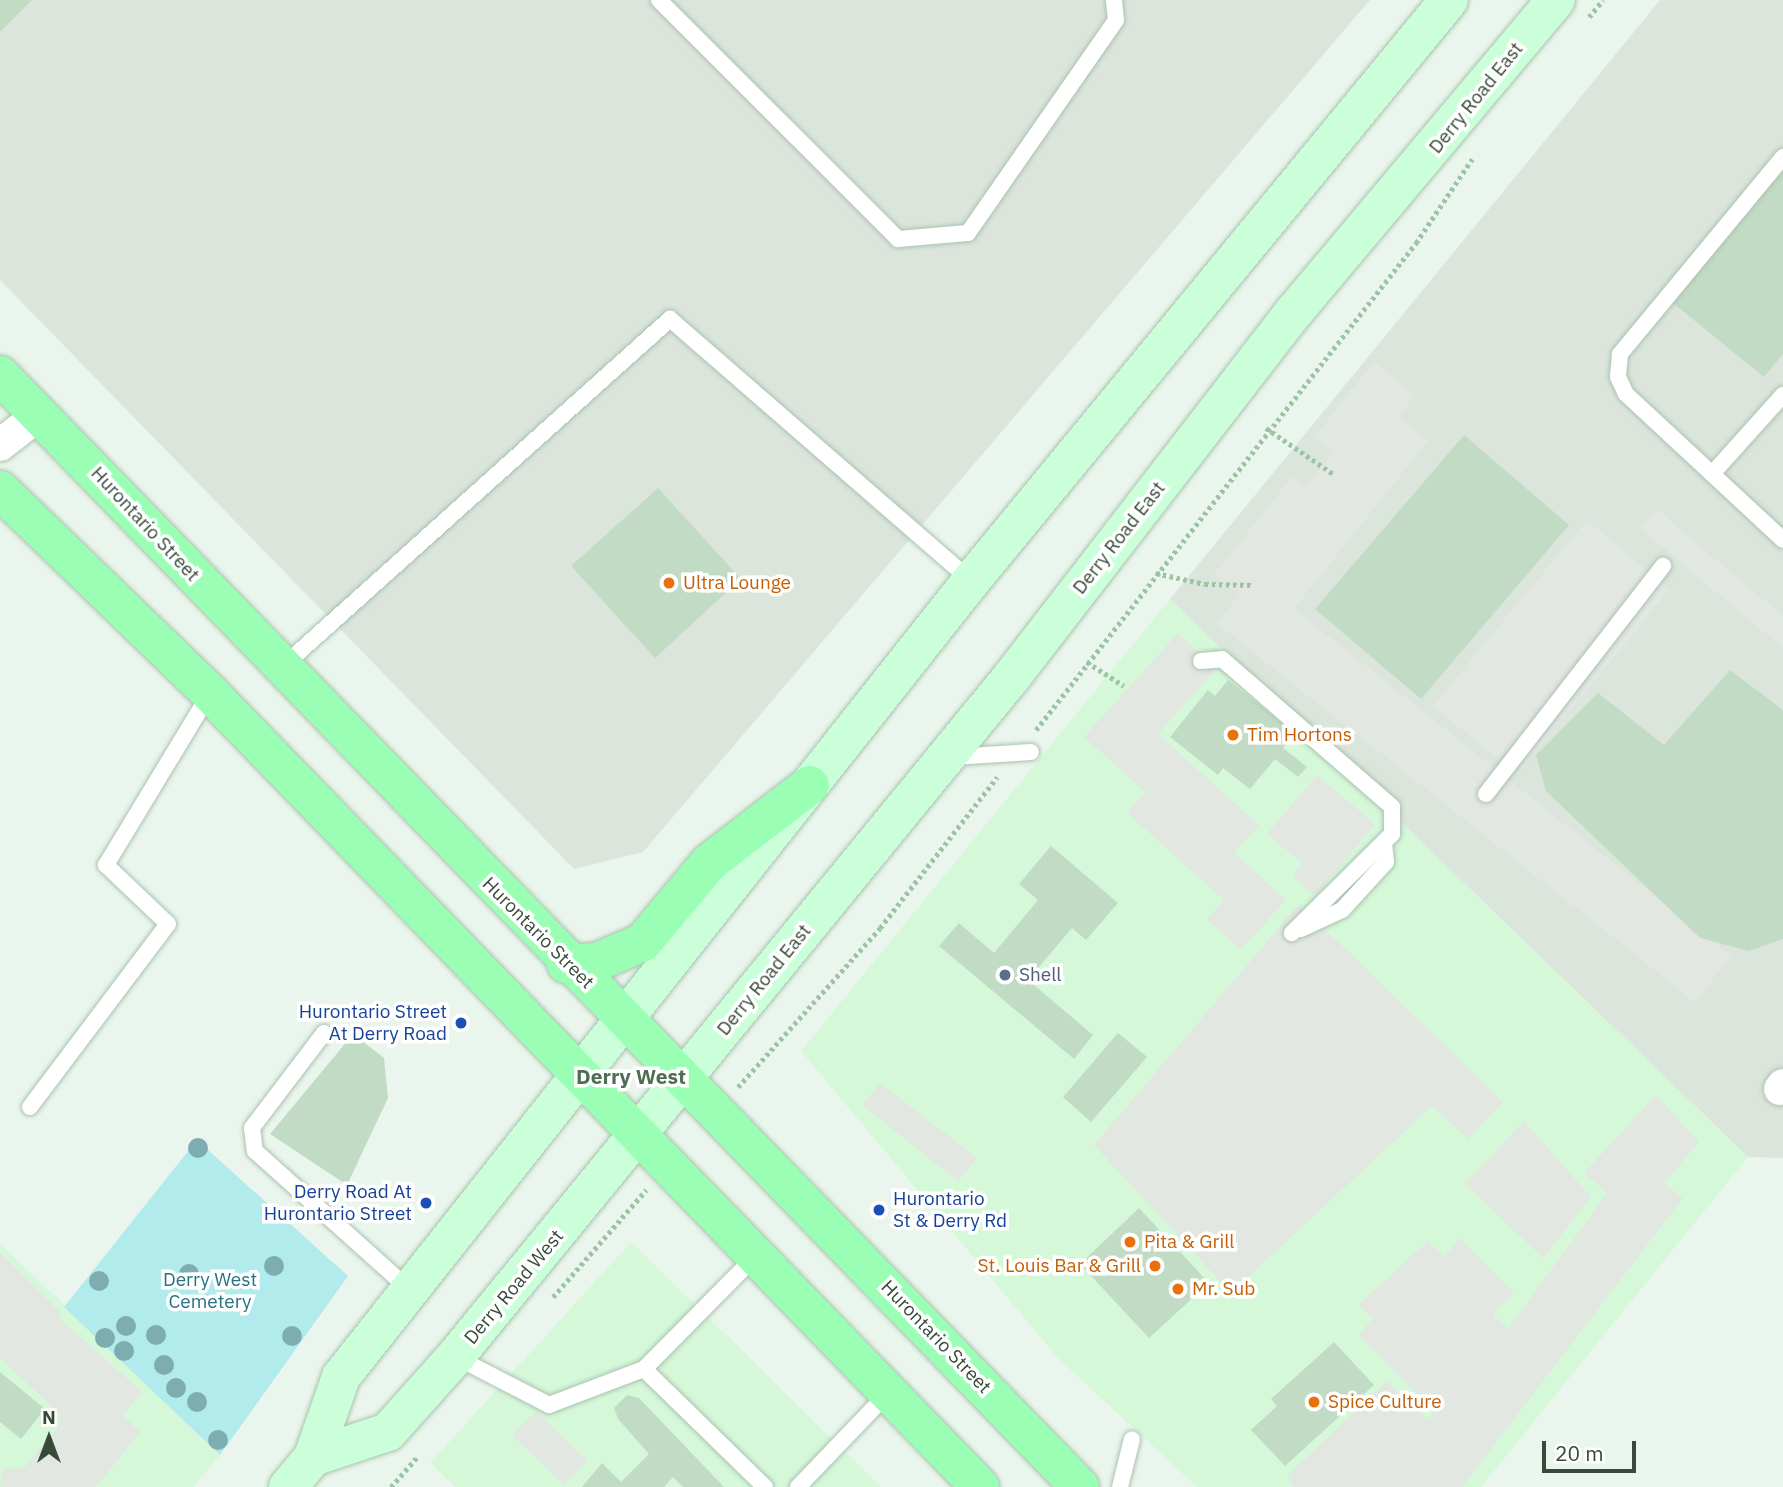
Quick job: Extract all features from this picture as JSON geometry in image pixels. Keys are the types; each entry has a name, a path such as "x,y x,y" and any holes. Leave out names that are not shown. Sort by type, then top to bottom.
{"main road":[{"path":"288,1487 313,1457 341,1377 583,1076 971,582 1449,0"},
{"name":"Derry Road East","path":"686,1078 945,758 1294,313 1556,0"},
{"name":"Hurontario Street","path":"0,375 566,964 624,1022 686,1078 1080,1487"},
{"path":"0,490 210,692 980,1487"},
{"path":"566,964 597,962 643,942 710,862 810,785"},
{"name":"Derry Road West","path":"313,1457 388,1432 455,1357 686,1078"}],"street":[{"path":"0,445 40,414"}],"lane":[{"path":"659,0 898,239 968,233 1116,20 1114,0"},
{"path":"1783,157 1620,354 1618,377 1626,394 1783,540"},
{"path":"281,668 670,319 971,582"},
{"path":"1712,474 1783,395"},
{"path":"1486,794 1663,566"},
{"path":"1200,661 1222,659 1385,796 1392,807 1392,834 1384,843 1386,862 1342,911 1292,933"},
{"path":"30,1107 168,924 106,865 210,692"},
{"path":"945,758 1031,752"},
{"path":"324,1033 252,1128 255,1151 410,1290"},
{"path":"455,1357 549,1405 644,1369 757,1255"},
{"path":"644,1369 765,1487"},
{"path":"797,1487 888,1393"},
{"path":"1120,1487 1132,1438"}],"path":[{"path":"1265,428 1335,475"},
{"path":"1156,573 1205,584 1254,585"},
{"path":"1087,662 1124,686"}],"shaded area":[{"path":"0,0 1370,0 643,852 574,869 0,280"},
{"path":"1660,0 1783,0 1783,1158 1748,1157 1170,599"},
{"path":"1374,362 1415,395 1398,417 1428,441 1294,609 1731,956 1695,1002 1216,623 1239,595 1214,575 1292,477 1306,487 1334,452 1314,437"},
{"path":"1656,509 1783,616 1783,648 1640,528"},
{"path":"1587,520 1670,589 1517,775 1433,706"},
{"path":"1170,599 1748,1157 1481,1487 1197,1487 1058,1358 801,1051"},
{"path":"1178,633 1217,668 1158,734 1259,825 1234,853 1286,900 1241,950 1207,919 1224,900 1127,813 1145,792 1084,737"},
{"path":"1317,775 1375,824 1315,896 1292,876 1302,863 1267,834"},
{"path":"1299,904 1503,1102 1468,1139 1432,1106 1231,1293 1094,1145"},
{"path":"880,1083 977,1158 958,1181 862,1105"},
{"path":"1656,1095 1699,1142 1664,1183 1683,1198 1462,1487 1293,1487 1287,1476 1387,1381 1427,1420 1435,1412 1359,1335 1373,1318 1358,1305 1428,1241 1445,1257 1460,1238 1514,1293 1493,1314 1508,1329 1607,1193 1584,1173"},
{"path":"1524,1121 1591,1197 1543,1258 1465,1184"},
{"path":"631,1242 881,1487 455,1487 430,1463"},
{"path":"0,1243 220,1455 193,1487 0,1487"},
{"path":"0,1252 62,1314 59,1318 142,1392 123,1415 140,1432 96,1487 0,1487 3,1470 25,1467 59,1425 60,1414 0,1358"},
{"path":"536,1411 588,1461 564,1485 512,1435"}],"green space":[{"name":"Derry West Cemetery","path":"197,1140 348,1276 220,1455 64,1307"}],"building":[{"path":"0,0 32,0 0,32"},
{"path":"1783,170 1783,354 1764,377 1673,303"},
{"path":"1464,435 1569,525 1421,699 1315,609"},
{"path":"658,488 741,579 655,658 571,566"},
{"path":"1730,670 1783,710 1783,939 1749,951 1700,938 1546,791 1536,755 1598,693 1664,745"},
{"name":"Tim Hortons","path":"1228,680 1295,733 1283,748 1307,767 1298,777 1275,759 1250,789 1223,768 1218,775 1170,737 1208,690 1215,696"},
{"path":"1051,846 1118,903 1086,940 1072,928 1028,980 1093,1035 1074,1059 939,946 959,923 994,953 1038,900 1019,884"},
{"path":"1118,1033 1147,1057 1091,1122 1063,1097"},
{"path":"353,1034 384,1058 388,1098 347,1185 270,1134"},
{"path":"1139,1208 1209,1283 1149,1338 1080,1264"},
{"name":"Spice Culture","path":"1334,1342 1374,1385 1285,1466 1251,1430 1277,1406 1271,1399"},
{"path":"0,1372 45,1409 21,1439 0,1422"},
{"path":"627,1395 639,1398 724,1487 683,1487 673,1477 664,1487 582,1487 602,1463 621,1482 649,1454 618,1419 614,1408"}],"place":[{"name":"Ultra Lounge","path":"669,583"},
{"name":"Tim Hortons","path":"1233,735"},
{"name":"Shell","path":"1005,975"},
{"name":"Hurontario Street At Derry Road","path":"461,1023"},
{"name":"Derry Road At Hurontario Street","path":"426,1203"},
{"name":"Hurontario St & Derry Rd","path":"879,1210"},
{"name":"Pita & Grill","path":"1130,1242"},
{"name":"St. Louis Bar & Grill","path":"1155,1266"},
{"name":"Mr. Sub","path":"1178,1289"},
{"name":"Spice Culture","path":"1314,1402"}],"district":[{"name":"Derry West","path":"631,1076"}]}
